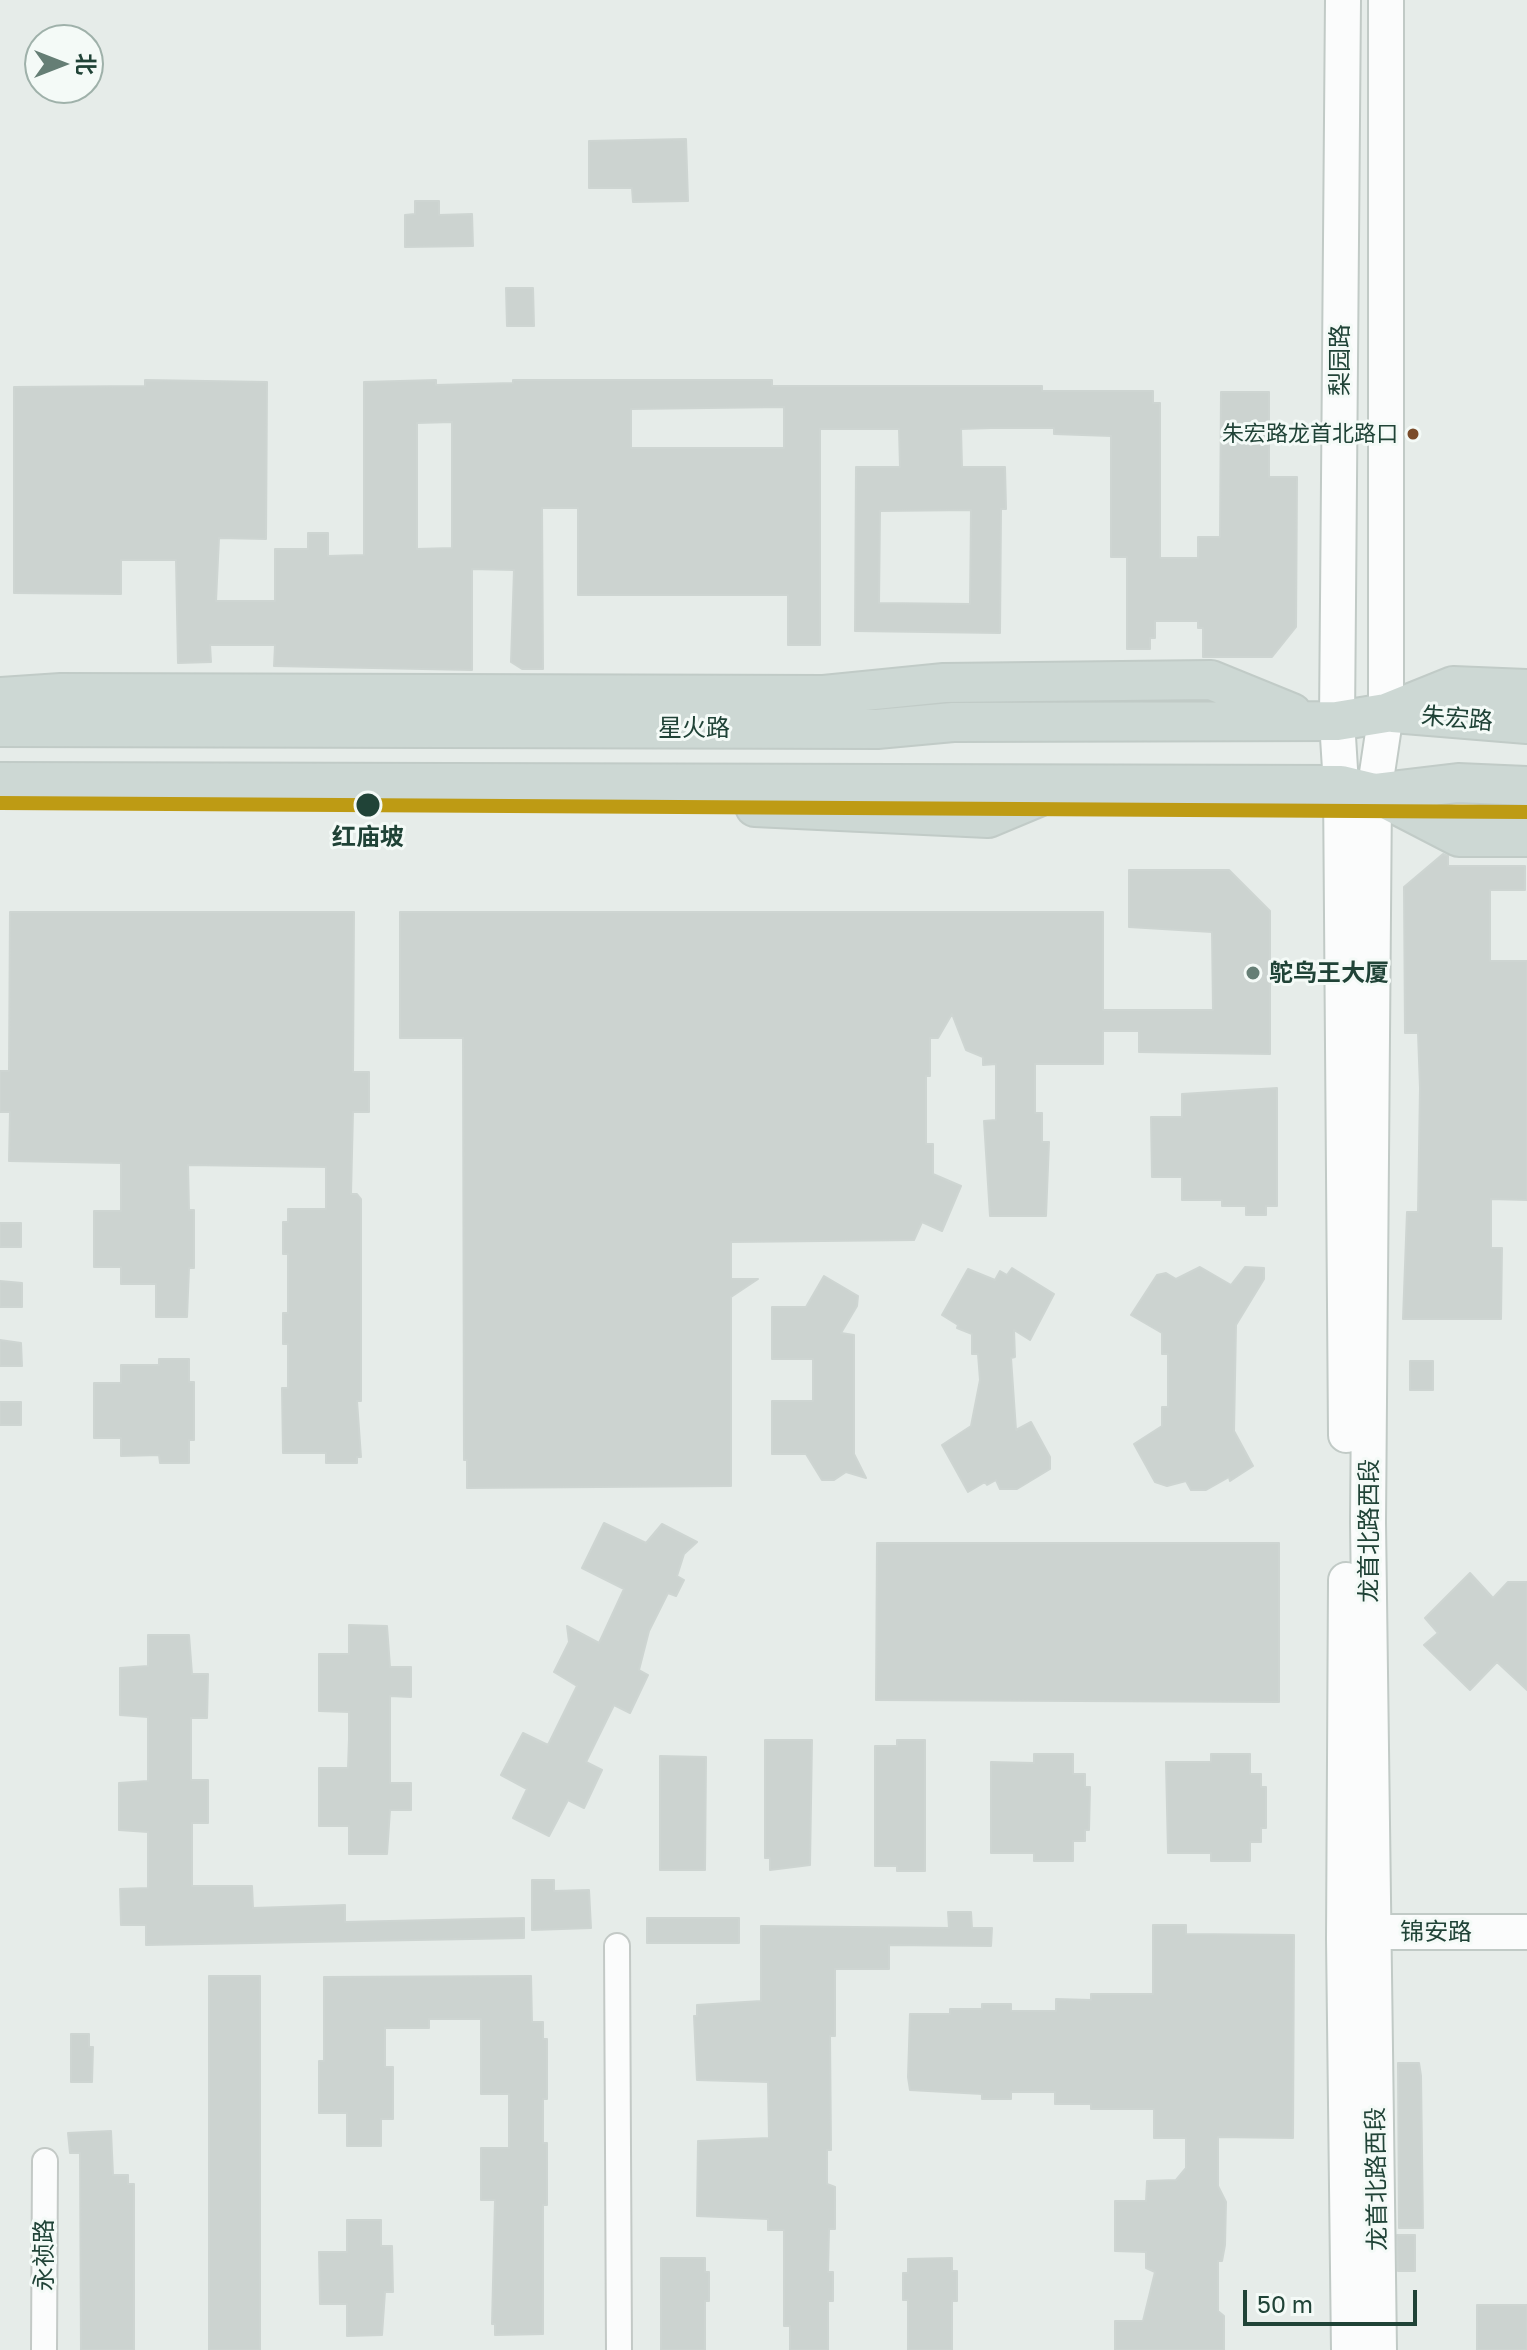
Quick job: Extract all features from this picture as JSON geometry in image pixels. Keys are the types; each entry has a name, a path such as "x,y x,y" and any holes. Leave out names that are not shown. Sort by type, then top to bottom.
{"main road":[{"path":"547,711 900,690 944,683 1211,680 1323,721"},
{"path":"1386,713 1453,686 1527,689"},
{"path":"774,729 900,690"},
{"path":"0,697 61,693 248,710"},
{"name":"星火路","path":"0,727 248,710 547,711 774,729 877,729 953,722 1323,721 1386,713"},
{"name":"朱宏路","path":"1386,713 1527,724"},
{"path":"0,782 1069,784 1358,789 1458,783 1527,786"},
{"path":"0,806 753,807 988,818 1069,784"},
{"path":"1358,789 1459,837 1527,837"}],"street":[{"name":"梨园路","path":"1323,721 1343,0"},
{"name":"梨园路","path":"1386,0 1386,713"},
{"name":"龙首北路西段","path":"1349,2350 1368,1522 1358,789 1386,713"},
{"name":"龙首北路西段","path":"1323,721 1358,789"},
{"name":"龙首北路西段","path":"1359,1932 1379,2350"},
{"name":"锦安路","path":"1359,1932 1527,1932"},
{"path":"617,1946 619,2350"},
{"name":"永祯路","path":"44,2350 45,2161"}],"building":[{"path":"686,139 688,201 633,202 632,188 589,188 589,141"},
{"path":"415,201 439,201 439,215 472,214 473,246 405,247 405,215 415,214"},
{"path":"506,288 533,288 534,326 507,326"},
{"path":"145,380 267,382 266,539 219,538 216,601 275,601 275,549 308,549 308,533 328,533 328,556 364,555 364,382 436,380 436,385 513,383 513,380 772,380 772,386 1042,386 1042,391 1153,391 1153,403 1160,403 1160,558 1198,558 1198,537 1220,537 1221,392 1269,392 1269,477 1297,477 1296,627 1272,657 1203,657 1203,628 1198,628 1198,621 1155,621 1155,638 1150,638 1150,649 1127,649 1127,557 1111,557 1111,436 1054,434 1054,428 991,428 961,429 962,467 1005,467 1006,509 1001,509 1000,633 855,631 856,467 900,467 899,429 820,429 820,645 788,645 788,595 578,595 578,508 542,508 543,669 522,669 511,662 514,570 472,569 472,670 274,666 275,645 210,645 211,662 178,663 176,560 121,560 121,594 14,593 14,387 145,386","holes":["784,407 784,448 631,448 631,409","452,422 452,548 417,549 417,423","971,510 970,604 879,603 880,511"]},
{"path":"1443,854 1448,856 1448,866 1525,866 1525,890 1490,890 1490,961 1527,961 1527,1200 1491,1199 1491,1248 1502,1248 1501,1319 1403,1319 1407,1212 1418,1212 1420,1088 1418,1033 1405,1033 1404,887"},
{"path":"1129,870 1229,870 1270,911 1270,1054 1139,1052 1139,1031 1103,1031 1103,1064 1035,1064 1035,1113 1042,1113 1042,1142 1049,1142 1046,1216 990,1216 984,1121 996,1120 996,1064 983,1065 983,1057 966,1050 952,1014 938,1038 930,1038 930,1076 926,1076 926,1144 933,1144 933,1174 961,1186 942,1231 922,1222 914,1240 731,1242 731,1279 758,1279 731,1297 731,1486 467,1488 467,1460 464,1460 463,1038 400,1038 400,912 1103,912 1103,1010 1213,1010 1212,932 1129,927"},
{"path":"10,912 354,912 353,1072 369,1072 369,1112 353,1112 351,1194 357,1194 361,1199 361,1401 357,1401 361,1457 357,1457 357,1463 326,1463 326,1453 283,1453 282,1388 288,1388 288,1344 283,1344 283,1313 288,1313 288,1254 283,1254 283,1222 288,1222 288,1209 326,1209 326,1167 188,1165 189,1210 194,1210 194,1268 189,1268 187,1317 156,1317 156,1284 121,1284 121,1267 94,1267 94,1211 121,1211 121,1163 9,1161 10,1112 0,1112 0,1071 9,1071"},
{"path":"1277,1088 1277,1206 1266,1206 1266,1215 1246,1215 1246,1206 1222,1206 1222,1200 1182,1200 1182,1177 1152,1177 1151,1117 1182,1117 1182,1094"},
{"path":"0,1223 21,1223 21,1247 0,1247"},
{"path":"1200,1267 1231,1285 1245,1267 1264,1268 1264,1279 1236,1325 1234,1431 1253,1466 1230,1481 1229,1477 1206,1490 1191,1490 1186,1481 1167,1486 1155,1482 1134,1444 1162,1426 1162,1407 1168,1407 1168,1354 1162,1354 1162,1333 1131,1315 1157,1275 1166,1273 1176,1279"},
{"path":"1012,1268 1054,1294 1030,1340 1014,1330 1015,1357 1011,1358 1016,1430 1031,1422 1050,1457 1050,1469 1017,1489 1000,1489 996,1480 987,1485 985,1482 968,1492 942,1445 971,1426 980,1380 978,1354 972,1354 972,1334 957,1328 958,1325 942,1315 968,1269 995,1280 1000,1271 1007,1275"},
{"path":"824,1276 858,1296 857,1306 841,1333 854,1335 854,1454 866,1478 846,1472 834,1480 822,1480 806,1454 772,1454 772,1401 813,1401 813,1359 772,1359 772,1307 806,1307"},
{"path":"0,1281 22,1283 22,1307 0,1307"},
{"path":"0,1340 21,1343 22,1366 0,1366"},
{"path":"159,1359 189,1359 189,1382 194,1382 194,1440 189,1440 189,1463 160,1463 159,1455 121,1456 121,1438 94,1438 94,1383 121,1383 121,1365 159,1365"},
{"path":"1410,1361 1433,1361 1433,1390 1410,1390"},
{"path":"0,1402 21,1402 21,1425 0,1425"},
{"path":"604,1523 646,1543 662,1524 697,1542 684,1554 677,1576 684,1580 676,1596 668,1593 649,1631 639,1670 648,1675 630,1713 614,1705 586,1762 602,1770 584,1808 568,1800 549,1836 513,1818 527,1789 501,1775 523,1733 548,1745 577,1686 554,1672 569,1642 567,1626 599,1643 624,1589 582,1568"},
{"path":"877,1543 1279,1543 1279,1702 876,1700"},
{"path":"1470,1573 1493,1598 1508,1582 1527,1582 1527,1690 1497,1662 1470,1690 1424,1645 1438,1633 1425,1618"},
{"path":"349,1625 387,1626 390,1667 411,1667 411,1697 390,1696 390,1783 411,1783 411,1810 390,1810 387,1854 349,1854 349,1826 319,1826 319,1768 348,1768 349,1712 319,1711 319,1654 349,1654"},
{"path":"148,1635 189,1635 192,1674 208,1674 207,1718 191,1718 191,1780 208,1780 208,1823 192,1823 192,1886 252,1886 253,1908 345,1905 345,1922 524,1918 524,1938 146,1945 146,1925 121,1925 120,1889 148,1888 148,1832 119,1830 119,1783 148,1781 148,1717 120,1715 120,1668 148,1666"},
{"path":"765,1740 812,1740 810,1865 770,1870 770,1858 765,1858"},
{"path":"897,1740 925,1740 925,1871 897,1871 897,1866 875,1866 875,1746 897,1746"},
{"path":"1034,1754 1073,1754 1073,1774 1085,1774 1085,1787 1090,1787 1089,1830 1085,1830 1085,1841 1073,1841 1073,1861 1034,1861 1034,1853 991,1853 991,1762 1034,1763"},
{"path":"1211,1754 1250,1754 1250,1774 1261,1774 1261,1787 1266,1787 1266,1828 1261,1828 1261,1842 1250,1842 1250,1861 1211,1861 1211,1853 1168,1853 1166,1762 1211,1762"},
{"path":"660,1756 706,1757 705,1870 660,1870"},
{"path":"532,1880 554,1880 554,1891 589,1890 591,1928 532,1930"},
{"path":"948,1912 971,1912 972,1928 992,1928 991,1946 889,1945 889,1969 835,1969 835,2036 830,2036 831,2150 827,2150 827,2184 835,2187 835,2229 829,2229 828,2272 833,2272 833,2301 828,2301 828,2350 790,2350 790,2326 784,2326 784,2230 768,2230 768,2219 697,2216 698,2141 769,2138 768,2082 697,2080 694,2016 697,2016 697,2005 761,2001 761,1926 949,1928"},
{"path":"647,1918 739,1918 739,1943 647,1943"},
{"path":"1153,1925 1186,1925 1186,1934 1294,1935 1293,2138 1218,2137 1218,2186 1226,2202 1225,2245 1222,2261 1218,2261 1218,2311 1224,2316 1224,2350 1115,2350 1115,2321 1143,2321 1155,2272 1146,2268 1146,2252 1115,2251 1115,2201 1146,2201 1147,2181 1176,2180 1186,2168 1186,2138 1154,2138 1154,2109 1091,2109 1091,2104 1055,2104 1055,2092 1011,2092 1011,2099 982,2099 982,2094 910,2090 910,2014 950,2014 950,2009 982,2009 982,2004 1011,2004 1011,2011 1056,2011 1056,1999 1091,2000 1091,1994 1153,1994"},
{"path":"209,1976 260,1976 260,2350 209,2350"},
{"path":"531,1976 532,2022 543,2022 543,2039 547,2039 547,2099 543,2099 547,2205 543,2205 543,2334 495,2335 495,2324 492,2324 495,2200 481,2200 481,2148 509,2148 509,2094 481,2094 481,2019 429,2019 429,2028 385,2028 385,2067 393,2067 393,2119 381,2119 381,2146 347,2146 347,2113 319,2113 319,2061 324,2061 324,1977"},
{"path":"71,2034 89,2034 89,2047 93,2047 92,2082 71,2082"},
{"path":"1398,2063 1419,2063 1421,2076 1423,2228 1399,2228"},
{"path":"111,2131 113,2175 128,2175 128,2184 134,2184 134,2350 81,2350 80,2153 70,2153 68,2133"},
{"path":"347,2220 381,2220 381,2246 392,2246 393,2292 385,2292 382,2335 347,2336 347,2304 320,2304 319,2252 347,2252"},
{"path":"1397,2235 1415,2235 1415,2271 1398,2271"},
{"path":"661,2258 705,2258 705,2272 709,2272 709,2301 705,2301 705,2350 661,2350"},
{"path":"952,2258 952,2271 957,2271 957,2301 952,2301 952,2350 908,2350 908,2300 903,2300 903,2273 908,2273 908,2259"},
{"path":"1477,2305 1527,2305 1527,2350 1477,2350"}],"transit line":[{"path":"0,803 1527,812"}],"place":[{"name":"朱宏路龙首北路口","path":"1413,434"},
{"name":"红庙坡","path":"368,805"},
{"name":"鸵鸟王大厦","path":"1253,973"}]}
